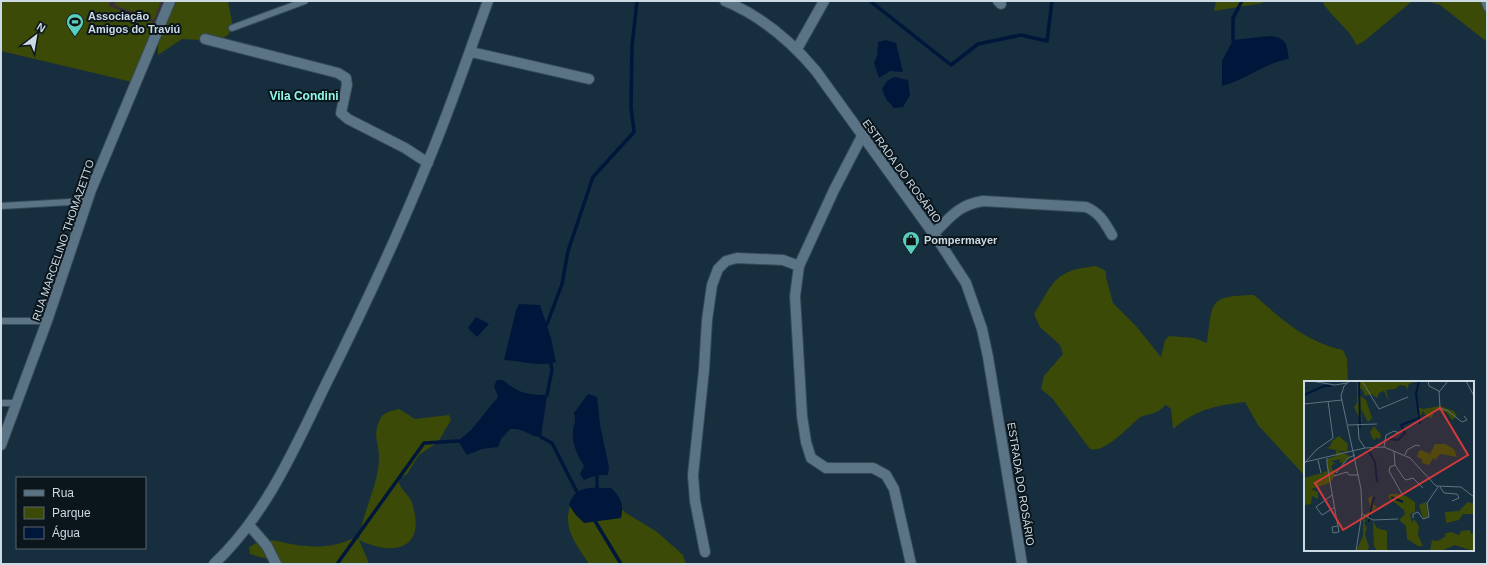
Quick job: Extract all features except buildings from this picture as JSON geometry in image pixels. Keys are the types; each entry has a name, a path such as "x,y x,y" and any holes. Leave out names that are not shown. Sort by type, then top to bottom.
{"street":[{"name":"RUA MARCELINO THOMAZETTO","path":"1,445 6,420 18,403 87,201 170,1"},
{"path":"214,564 257,514 302,434 370,296 428,163 471,52 488,1"},
{"name":"ESTRADA DO ROSÁRIO","path":"725,1 761,21 797,49 816,71 934,234 966,283 982,329 988,357 1022,564"},
{"path":"797,49 824,1"},
{"path":"205,39 338,73 346,78 347,85 341,113 348,119 405,148 428,163"},
{"path":"471,52 589,78"},
{"path":"862,136 834,190 799,266 795,296 802,416 806,442 811,458 826,468 873,468 886,475 894,489 911,564"},
{"path":"934,234 958,209 968,203 983,201 1086,207 1095,211 1102,217 1112,235"},
{"path":"704,552 695,501 693,475 704,370 707,320 712,285 718,269 726,261 737,258 783,260 799,266"},
{"path":"249,525 266,546 276,564"}],"lane":[{"path":"232,28 304,1"},
{"path":"1484,1 1487,8"},
{"path":"1,206 87,201"},
{"path":"1,321 47,321"},
{"path":"1,403 18,403"}],"shaded area":[{"path":"110,1 164,1 156,23 108,6"}],"green space":[{"name":"Associação Amigos do Traviú","path":"1,1 110,1 109,6 156,23 132,82 1,51"},
{"path":"116,1 161,1 154,20 114,5"},
{"path":"167,1 228,1 232,22 229,34 219,41 182,39 158,55 158,29"},
{"path":"1216,1 1262,1 1263,3 1214,11"},
{"path":"1322,1 1427,1 1411,2 1363,42 1356,45 1351,35"},
{"path":"1427,1 1487,1 1487,42 1440,5"},
{"path":"1096,266 1106,271 1106,277 1113,303 1136,326 1161,357 1165,340 1169,336 1194,338 1207,343 1212,310 1215,304 1220,300 1228,297 1254,295 1285,321 1305,335 1329,346 1343,350 1347,359 1348,381 1304,381 1304,475 1258,425 1245,402 1215,407 1198,413 1173,429 1171,409 1166,405 1152,414 1139,418 1110,443 1103,447 1090,449 1052,398 1041,389 1044,376 1063,354 1060,345 1040,327 1034,314 1057,279 1063,274 1082,268"},
{"path":"399,409 415,419 449,415 451,420 438,442 419,455 407,474 398,479 400,486 412,503 415,518 415,531 411,539 404,545 395,548 384,548 359,540 368,564 276,564 274,561 250,554 249,547 267,540 305,546 319,546 333,545 354,538 359,539 363,519 378,468 379,452 376,430 383,415"},
{"path":"573,499 612,501 626,513 657,532 683,555 686,564 589,564 574,541 569,526 569,509"}],"water":[{"path":"1270,36 1283,40 1288,49 1289,59 1271,64 1239,80 1222,86 1222,61 1233,40"},
{"path":"886,40 896,43 903,72 890,71 879,78 874,63 877,56 878,42"},
{"path":"894,77 908,80 910,95 903,107 894,108 886,99 882,89 887,81"},
{"path":"519,304 540,305 551,338 556,362 537,364 504,360 516,310"},
{"path":"476,317 489,324 477,337 468,328"},
{"path":"497,380 503,380 513,388 523,392 547,395 541,437 524,431 510,429 501,439 498,447 482,449 467,455 458,441 471,430 498,397 494,386"},
{"path":"588,394 597,397 600,425 609,467 608,475 597,475 584,480 580,474 584,466 573,441 573,432 575,422 574,413"},
{"path":"591,488 611,488 619,498 622,505 621,518 584,523 569,505 572,498 580,490"}],"waterway":[{"path":"547,324 562,284 568,251 593,177 634,132 631,107 632,46 637,1"},
{"path":"870,1 951,65 978,44 1021,35 1047,41 1052,1"},
{"path":"1233,40 1233,18 1242,1"},
{"path":"547,395 552,370 551,364"},
{"path":"541,437 552,443 577,492"},
{"path":"337,564 424,443 458,441"},
{"path":"597,475 597,488"},
{"path":"595,521 621,564"}],"place":[{"name":"Associação Amigos do Traviú","path":"75,37"},
{"name":"Pompermayer","path":"911,255"}],"district":[{"name":"Vila Condini","path":"304,96"}]}
